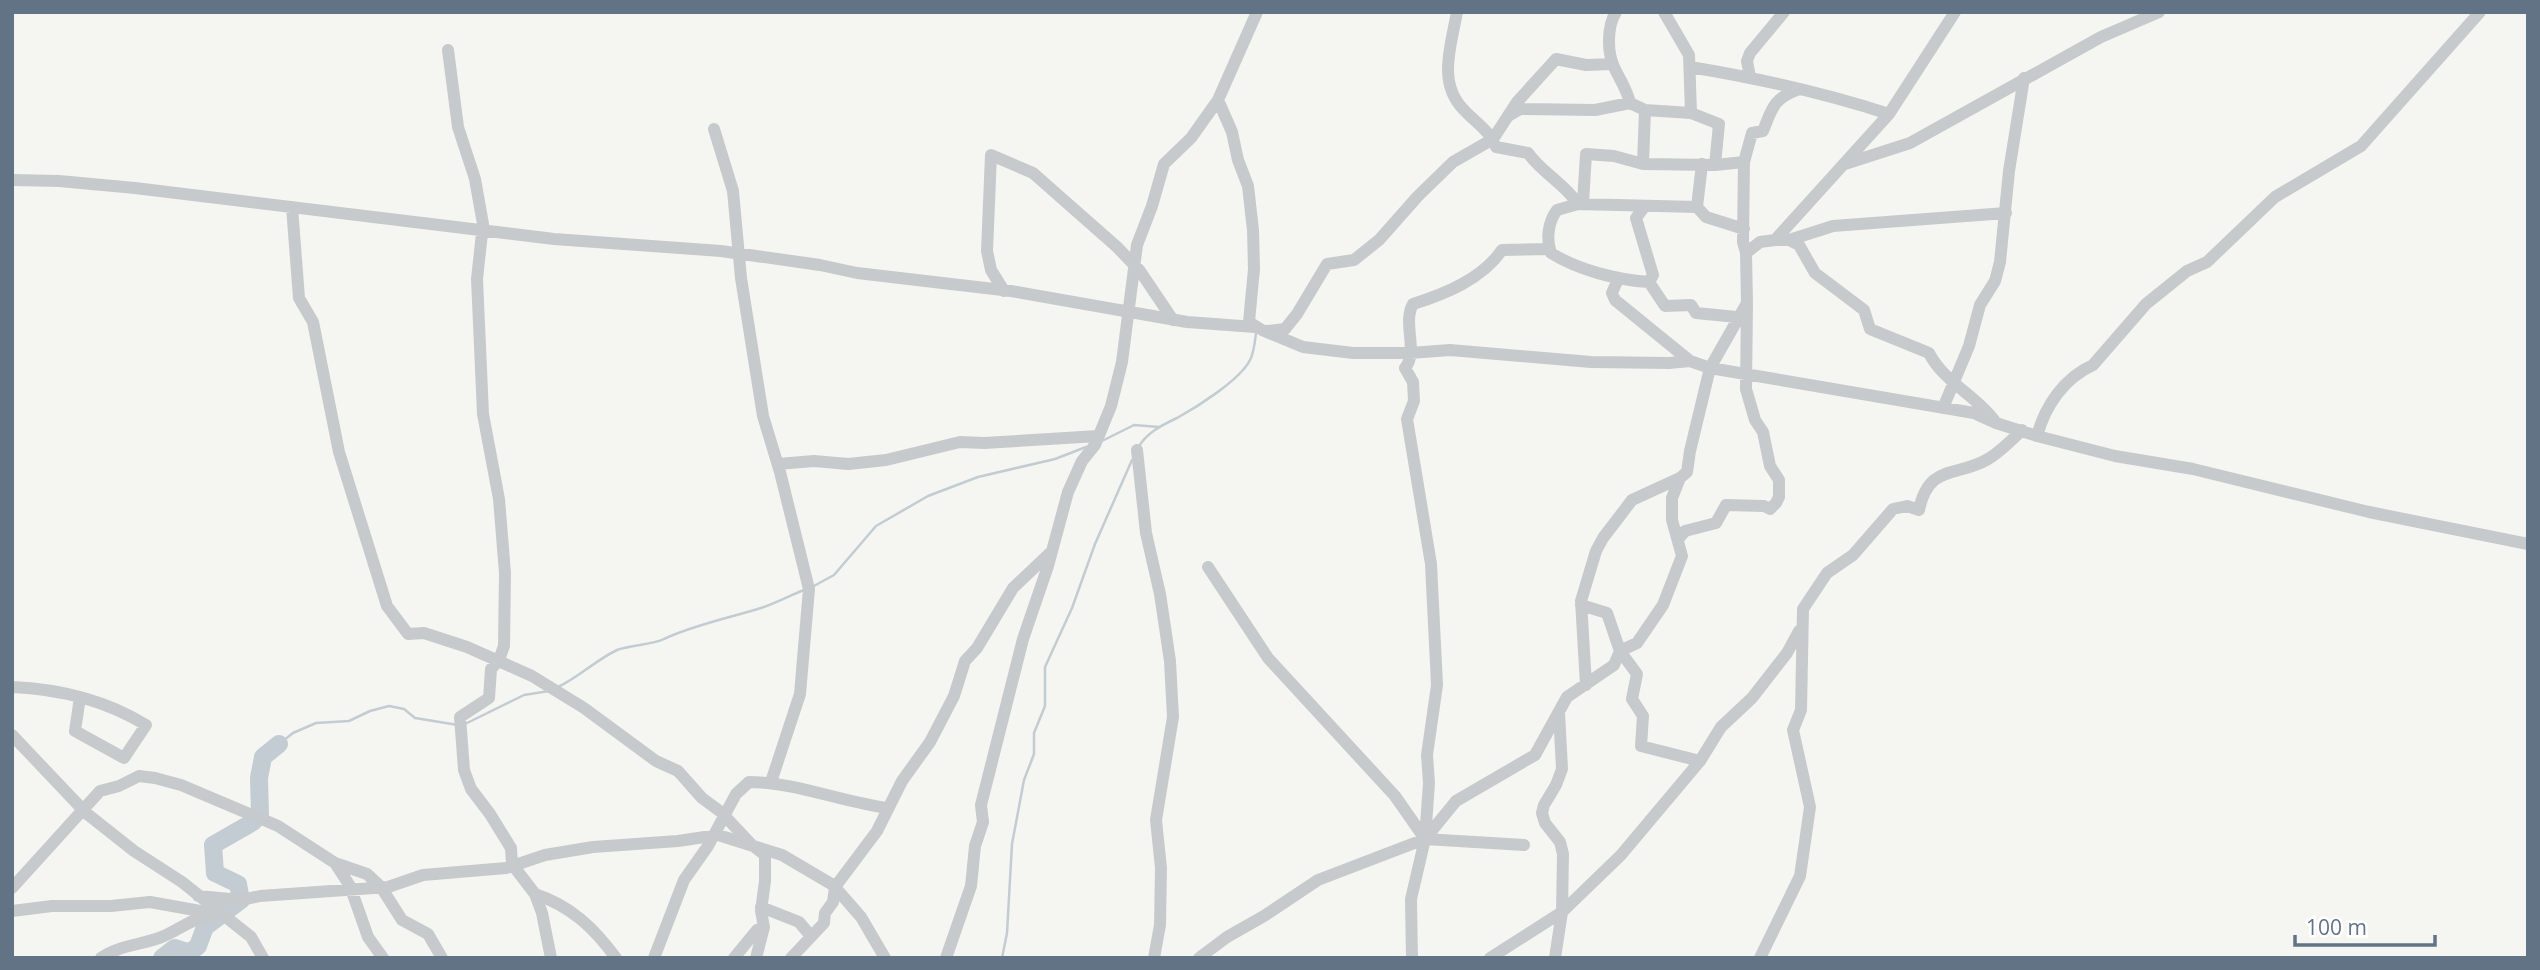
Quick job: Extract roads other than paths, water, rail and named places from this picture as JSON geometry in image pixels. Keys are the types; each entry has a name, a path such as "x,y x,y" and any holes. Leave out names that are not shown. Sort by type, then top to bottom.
{"street":[{"path":"946,958 971,886 975,846 983,822 981,805 1023,639 1052,552 1068,492 1111,406 1120,369 1137,245 1164,164 1191,138 1218,100 1257,12"},
{"path":"1457,12 1447,71 1448,86 1461,107 1493,139 1496,146 1528,153 1537,166 1581,204"},
{"path":"1616,12 1610,27 1612,64 1627,89 1630,103"},
{"path":"1664,12 1689,55 1691,113"},
{"path":"1750,77 1747,61 1750,53 1784,12"},
{"path":"1775,240 1889,114 1955,12"},
{"path":"1844,165 1910,143 2101,37 2159,12"},
{"path":"2037,436 2041,420 2065,383 2093,365 2146,304 2187,271 2207,262 2274,197 2361,146 2480,12"},
{"path":"449,50 458,127 475,179 483,231 477,279 483,414 499,499 505,573 504,646 499,660 491,668 489,698 460,717 463,726 461,748 464,771 471,789 511,848 513,866 535,894 542,913 551,958"},
{"path":"12,180 63,181 554,239 740,254 857,273 1004,291 1172,320 1262,330 1285,328 1297,314 1326,264 1354,260 1379,240 1453,162 1493,139 1504,119 1541,72 1556,59 1586,65 1612,64"},
{"path":"1690,67 1750,77 1844,99 1889,114"},
{"path":"1943,408 1969,346 1980,305 1996,276 2024,78"},
{"path":"1679,538 1685,530 1716,523 1726,505 1764,506 1770,509 1776,503 1780,492 1779,480 1770,466 1763,432 1748,403 1745,372 1744,162 1753,131 1763,131 1774,103 1782,95 1797,90"},
{"path":"1218,100 1232,132 1238,160 1248,186 1254,269 1249,322 1262,330 1303,347 1353,353 1450,350 1591,362 1690,361"},
{"path":"1504,119 1520,108 1600,110 1630,103 1645,110 1691,113 1719,124 1697,207"},
{"path":"1643,164 1645,110"},
{"path":"714,128 733,191 763,416 778,464 809,589 800,694 771,782"},
{"path":"1581,204 1586,154 1614,156 1643,164 1744,162"},
{"path":"1004,291 991,270 987,251 991,155 1032,173 1117,247 1159,296 1172,320"},
{"path":"1649,282 1618,279 1563,260 1551,253 1550,222 1555,212 1581,204 1697,207 1706,217 1744,229"},
{"path":"1645,206 1636,216 1653,275 1649,282"},
{"path":"292,207 299,298 313,322 339,452 387,606 408,634 424,633 499,660 532,676 584,708 657,762 679,771 702,798 724,815 765,855 761,907 764,927 757,957"},
{"path":"1746,253 1760,242 1789,240 1833,226 2006,213"},
{"path":"1789,240 1801,248 1816,275 1864,310 1870,329 1929,353 1936,366 1983,405 1996,423"},
{"path":"1412,958 1411,899 1425,839 1429,783 1427,755 1437,685 1437,654 1431,564 1407,419 1415,401 1413,382 1405,370 1410,362 1410,308 1413,304 1440,295 1482,272 1502,250 1549,249"},
{"path":"1618,279 1612,293 1615,300 1690,361 1710,368 1974,413 2037,436 2115,456 2195,470 2369,512 2528,544"},
{"path":"1649,282 1665,306 1692,305 1696,313 1737,317"},
{"path":"1586,685 1581,594 1596,551 1623,508 1636,496 1680,478 1687,472 1689,451 1710,368 1746,303"},
{"path":"1760,958 1800,876 1809,818 1810,807 1793,730 1801,710 1803,609 1826,573 1853,555 1893,509 1907,506 1919,510 1923,493 1935,477 1988,459 2022,430"},
{"path":"778,464 814,461 848,464 886,460 960,442 1098,436"},
{"path":"1137,450 1146,533 1160,593 1170,661 1173,717 1156,820 1161,868 1160,925 1154,958"},
{"path":"1425,839 1459,800 1535,755 1571,692 1614,665 1620,651 1637,643 1663,605 1682,556 1671,508 1680,478"},
{"path":"791,958 824,923 825,913 833,902 835,887 877,831 902,781 930,742 954,696 965,662 977,649 1013,588 1052,552"},
{"path":"1208,567 1268,657 1395,796 1425,839"},
{"path":"1581,605 1607,613 1620,651 1637,674 1633,699 1643,716 1641,746 1699,761"},
{"path":"1490,958 1562,912 1621,855 1699,761 1721,727 1752,698 1787,653 1801,626"},
{"path":"12,687 42,688 80,696 121,710 146,725 124,758 75,731 80,696"},
{"path":"1555,958 1562,912 1562,848 1545,823 1542,813 1562,769 1559,711"},
{"path":"12,735 84,811 134,851 182,882 251,937 264,958"},
{"path":"12,888 100,791 119,786 139,776 155,778 181,785 278,826 335,863 367,874 381,887 402,920 428,934 442,958"},
{"path":"654,958 684,880 736,794 749,782 771,782 859,805 888,808"},
{"path":"198,896 241,900 260,896 381,887 422,874 513,866 545,855 593,847 678,841 718,835 782,855 835,887 861,917 885,958"},
{"path":"1199,958 1227,937 1318,880 1425,839 1524,845"},
{"path":"335,863 351,889 362,924 383,958"},
{"path":"535,894 584,920 616,958"},
{"path":"12,911 52,905 150,902 219,914"},
{"path":"761,907 799,922 810,936"},
{"path":"101,958 131,944 160,938 194,918 219,914"},
{"path":"734,958 757,930 764,927"}],"waterway":[{"path":"1138,448 1155,430 1206,400 1237,376 1251,357 1256,333"},
{"path":"1102,441 1134,425 1159,427"},
{"path":"812,587 834,575 876,526 928,496 978,477 1055,459 1086,447"},
{"path":"1002,958 1007,933 1012,844 1024,780 1034,754 1034,733 1045,706 1045,667 1132,460"},
{"path":"558,687 617,650 659,641 761,608 806,589"},
{"path":"465,724 524,695 549,691"},
{"path":"279,744 293,733 316,723 349,721 389,706 404,709 415,718 458,725"},
{"path":"162,958 175,948 187,952 193,950 198,946 205,927 241,900 238,884 215,873 213,845 253,822 260,815 259,778 263,757 279,744"}]}
